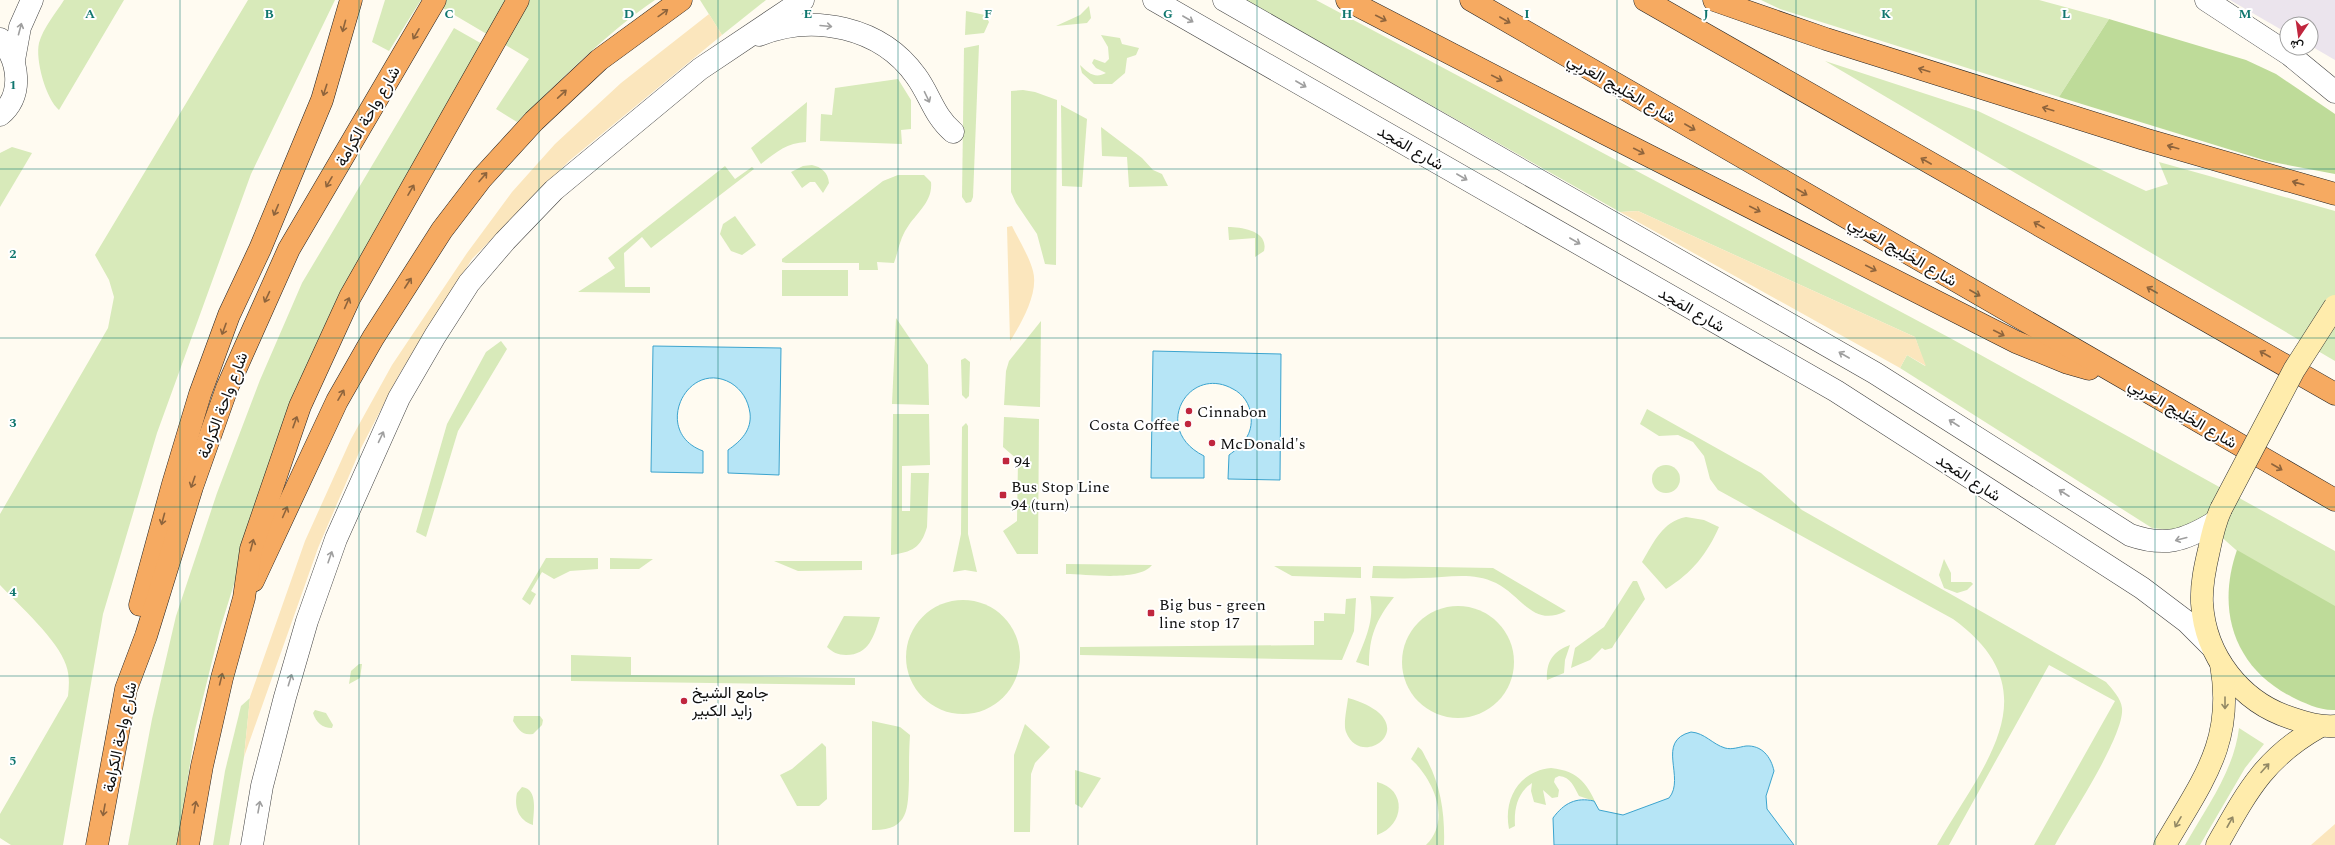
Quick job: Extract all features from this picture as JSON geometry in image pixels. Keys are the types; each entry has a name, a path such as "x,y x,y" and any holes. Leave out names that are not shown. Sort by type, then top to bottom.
{"highway":[{"path":"126,689 129,659 143,590 200,394 229,315 260,249 322,100 351,0"},
{"name":"شارع واحة الكرامة","path":"97,845 126,689 146,636 173,544 210,434 247,340 289,249 435,0"},
{"path":"188,845 202,766 216,700 244,598 247,569 258,525 300,406 347,304 518,0"},
{"path":"244,598 333,408 373,338 442,230 481,179 534,121 599,60 681,0"},
{"path":"1347,0 1604,133 2016,342 2068,363 2122,378"},
{"name":"شارع الخَلِيج العَربِي","path":"1471,0 2335,500"},
{"path":"1645,0 2335,394"},
{"path":"1714,0 1826,39 2121,132 2332,192"}],"main road":[{"path":"2165,845 2205,776 2219,745 2225,705 2216,655 2205,624 2202,603 2203,576 2218,515 2294,370 2335,306"},
{"path":"2216,655 2246,693 2274,713 2327,726"},
{"path":"2217,845 2253,783 2264,768 2287,747 2327,726"}],"street":[{"path":"14,60 20,27 32,0"},
{"path":"252,845 262,786 307,621 348,512 399,398 469,283 505,241 554,190 700,70 803,0"},
{"name":"شارع المَجد","path":"1154,0 1836,391 2142,588 2176,613 2216,655"},
{"path":"1224,0 1875,373 2130,535 2158,542 2181,540 2196,533 2218,515"},
{"path":"2206,0 2290,55 2335,92"},
{"path":"700,70 727,58 759,36 771,31 798,26 826,25 841,28 875,40 901,60 917,78 937,116 953,132"},
{"path":"0,39 8,47 14,60 17,76 15,89 10,102 0,115"}],"shaded area":[{"path":"2230,0 2335,0 2335,60 2319,51 2319,16 2279,16 2279,28"}],"green space":[{"path":"64,0 124,0 59,110 54,105 46,88 40,69 38,50 43,32"},
{"path":"248,0 335,0 251,174 157,433 103,614 63,845 11,845 0,838 0,814 68,696 69,681 66,665 62,655 55,645 37,623 0,585 0,514 108,328 114,297 109,280 95,255"},
{"path":"385,0 421,0 389,51 372,42"},
{"path":"429,0 655,0 601,42 517,122 496,109 529,59"},
{"path":"700,0 766,0 722,35"},
{"path":"1245,0 1316,0 1950,338 2335,551 2335,607 2244,557 2200,518 2183,531 2152,528 1900,368 1907,355 1925,366 1915,337 1638,211 1620,212"},
{"path":"1761,0 2039,0 2109,19 2059,97 1780,9"},
{"path":"1089,6 1091,18 1087,23 1056,26 1080,15"},
{"path":"966,11 985,15 989,22 984,33 965,35"},
{"path":"2109,19 2246,60 2276,74 2335,114 2335,174 2267,161 2059,97"},
{"path":"454,28 484,45 258,507 220,629 195,730 178,845 128,845 152,719 176,616 217,493 260,380 302,283"},
{"path":"1101,35 1120,38 1122,44 1139,48 1136,55 1127,58 1125,73 1112,84 1094,84 1082,73 1080,65 1095,75 1102,75 1106,73 1096,68 1092,63 1094,59 1105,63 1109,59 1108,47"},
{"path":"979,45 973,197 971,202 966,203 962,197 964,48"},
{"path":"1825,61 1978,111 2146,191 2168,184 2159,162 2335,211 2335,361"},
{"path":"898,79 911,100 911,129 901,130 902,144 820,141 821,114 832,115 835,88"},
{"path":"1023,90 1035,92 1057,100 1056,265 1045,264 1037,234 1016,203 1011,192 1011,91"},
{"path":"807,102 806,142 787,146 761,164 751,148"},
{"path":"1061,105 1087,119 1082,187 1062,186"},
{"path":"1101,127 1142,158 1153,170 1162,174 1168,186 1129,187 1127,157 1102,156"},
{"path":"12,147 32,153 0,207 0,153"},
{"path":"812,165 818,167 826,173 829,183 823,193 815,182 810,182 802,188 791,172 803,166"},
{"path":"725,166 735,179 752,167 754,169 651,248 642,237 624,253 625,287 650,287 650,293 578,292 615,268 608,258"},
{"path":"898,175 924,175 931,182 931,189 927,201 905,232 894,263 877,262 878,270 859,270 859,263 782,262 782,259 883,181"},
{"path":"735,216 756,245 742,255 731,251 720,234 723,224"},
{"path":"1228,227 1247,229 1258,235 1264,244 1264,251 1255,257 1255,238 1229,240"},
{"path":"782,270 848,270 848,296 782,296"},
{"path":"896,318 928,365 929,405 892,404"},
{"path":"1041,321 1040,407 1004,405 1006,371 1009,361"},
{"path":"501,341 507,349 458,431 426,537 416,532 447,424 486,352"},
{"path":"965,358 970,362 969,396 966,399 962,395 961,360"},
{"path":"1647,409 1761,473 1802,510 2106,682 2120,701 2122,708 2121,720 2106,756 2055,845 2034,845 2115,701 2049,665 1949,845 1937,845 1973,787 2000,730 2004,702 1999,674 1983,646 1953,619 1718,490 1710,479 1704,456 1693,442 1678,435 1659,436 1640,424"},
{"path":"893,414 929,414 930,465 902,466 902,511 910,511 911,473 929,473 927,527 922,540 915,548 891,555"},
{"path":"1004,417 1039,419 1038,554 1017,554 1003,531 1017,521 1018,460 1003,447"},
{"path":"966,423 968,426 968,534 977,572 965,570 953,572 961,534 962,427"},
{"path":"1666,465 1676,469 1680,479 1676,489 1666,493 1656,489 1652,479 1656,469"},
{"path":"1686,517 1704,520 1719,527 1709,546 1698,562 1684,576 1666,589 1642,562 1655,540 1665,528 1671,523"},
{"path":"2237,550 2335,606 2335,710 2318,708 2307,704 2272,685 2256,670 2244,654 2235,635 2230,615 2229,594 2231,572"},
{"path":"546,558 598,558 598,569 570,571 554,579 542,572 531,591 536,594 530,605 522,599"},
{"path":"610,558 653,559 639,569 610,569"},
{"path":"1944,559 1951,573 1951,582 1971,582 1973,584 1967,590 1957,593 1944,588 1939,575"},
{"path":"774,561 862,561 862,570 798,571"},
{"path":"1066,564 1152,565 1136,574 1112,576 1066,574"},
{"path":"1274,566 1361,567 1361,578 1292,576"},
{"path":"1373,566 1493,568 1566,611 1555,615 1545,616 1536,613 1505,589 1487,579 1468,576 1372,578"},
{"path":"1633,581 1637,581 1645,599 1612,648 1605,650 1602,648 1590,660 1571,668 1575,648 1604,627"},
{"path":"1370,596 1394,597 1382,613 1372,637 1369,666 1356,662 1366,638 1370,622"},
{"path":"1356,598 1354,631 1342,660 1080,655 1080,647 1314,645 1314,621 1324,621 1324,613 1345,614 1346,599"},
{"path":"963,600 974,601 985,605 995,610 1003,617 1010,625 1015,635 1019,646 1019,668 1015,679 1010,689 1003,697 995,704 985,709 974,713 963,714 952,713 941,709 931,704 923,697 916,689 911,679 907,668 906,657 907,646 911,635 916,625 923,617 931,610 941,605 952,601"},
{"path":"1458,606 1469,607 1479,611 1489,616 1497,623 1504,631 1509,641 1513,651 1513,673 1509,683 1504,693 1497,701 1489,708 1479,713 1469,717 1458,718 1447,717 1437,713 1427,708 1419,701 1412,693 1407,683 1403,673 1402,662 1403,651 1407,641 1412,631 1419,623 1427,616 1437,611 1447,607"},
{"path":"844,616 880,617 873,637 860,652 846,655 838,654 827,647"},
{"path":"1570,645 1565,660 1564,673 1547,680 1549,663 1552,658 1559,650"},
{"path":"571,655 631,657 631,675 855,678 855,685 571,681"},
{"path":"359,664 362,664 360,678 349,684 351,671"},
{"path":"250,698 244,757 229,845 213,845 225,771 241,706"},
{"path":"1348,698 1372,708 1384,719 1387,730 1383,739 1375,745 1364,747 1354,743 1346,732 1345,720"},
{"path":"315,710 326,713 333,725 332,728 322,726 318,722 313,713"},
{"path":"514,716 540,716 543,720 542,725 533,734 526,734 519,729 513,721"},
{"path":"872,721 900,727 910,735 909,790 907,809 900,822 893,827 872,830"},
{"path":"1025,724 1050,747 1035,763 1031,774 1030,832 1014,832 1014,755"},
{"path":"2239,728 2264,744 2245,768 2200,845 2185,845 2218,789 2225,774 2236,744"},
{"path":"822,743 826,747 827,799 819,806 797,806 780,775 792,769"},
{"path":"1418,747 1432,770 1439,790 1444,823 1444,845 1426,845 1434,835 1438,824 1438,812 1432,788 1419,767 1411,759"},
{"path":"1551,768 1569,772 1582,781 1591,793 1599,810 1594,801 1579,796 1569,780 1559,776 1555,778 1554,782 1559,790 1558,797 1552,798 1543,790 1546,805 1534,802 1531,791 1532,783 1527,787 1520,797 1516,808 1515,826 1509,829 1509,807 1511,797 1516,788 1531,774 1540,770"},
{"path":"1075,770 1101,778 1082,808 1075,804"},
{"path":"1377,782 1387,786 1394,792 1398,799 1399,807 1397,816 1393,823 1386,830 1377,835"},
{"path":"522,787 531,792 533,797 533,825 524,820 518,812 516,798 517,793"}],"sand":[{"path":"709,14 722,35 569,161 472,259 400,373 361,448 318,548 244,757 250,697 305,541 351,439 392,365 467,253 512,192 555,144 621,83"},
{"path":"1638,211 1915,337 1926,366 1907,355 1900,368 1620,212"},
{"path":"1012,226 1029,260 1033,271 1034,280 1028,308 1010,341 1007,227"},
{"path":"2335,824 2335,845 2311,845"}],"water":[{"path":"653,346 781,348 779,475 728,473 728,450 745,434 749,425 750,413 746,400 738,389 731,383 715,378 701,380 689,389 681,400 677,415 679,429 687,442 703,451 703,473 651,472"},
{"path":"1153,351 1281,354 1280,480 1228,479 1229,455 1243,443 1249,434 1251,416 1248,404 1240,394 1233,389 1217,384 1202,385 1190,392 1182,403 1178,416 1180,431 1188,444 1204,456 1204,478 1151,478"},
{"path":"1691,732 1700,734 1716,744 1728,749 1752,746 1765,753 1771,761 1774,771 1766,796 1767,809 1794,845 1554,845 1553,818 1562,808 1571,802 1582,800 1594,801 1599,810 1623,815 1669,798 1675,781 1673,752 1675,743 1680,737"}],"place":[{"name":"Cinnabon","path":"1189,411"},
{"name":"Costa Coffee","path":"1188,424"},
{"name":"McDonald's","path":"1212,443"},
{"name":"94","path":"1006,461"},
{"name":"Bus Stop Line 94 (turn)","path":"1003,495"},
{"name":"Big bus - green line stop 17","path":"1151,613"},
{"name":"جامع الشيخ زايد الكبير","path":"684,701"}]}
